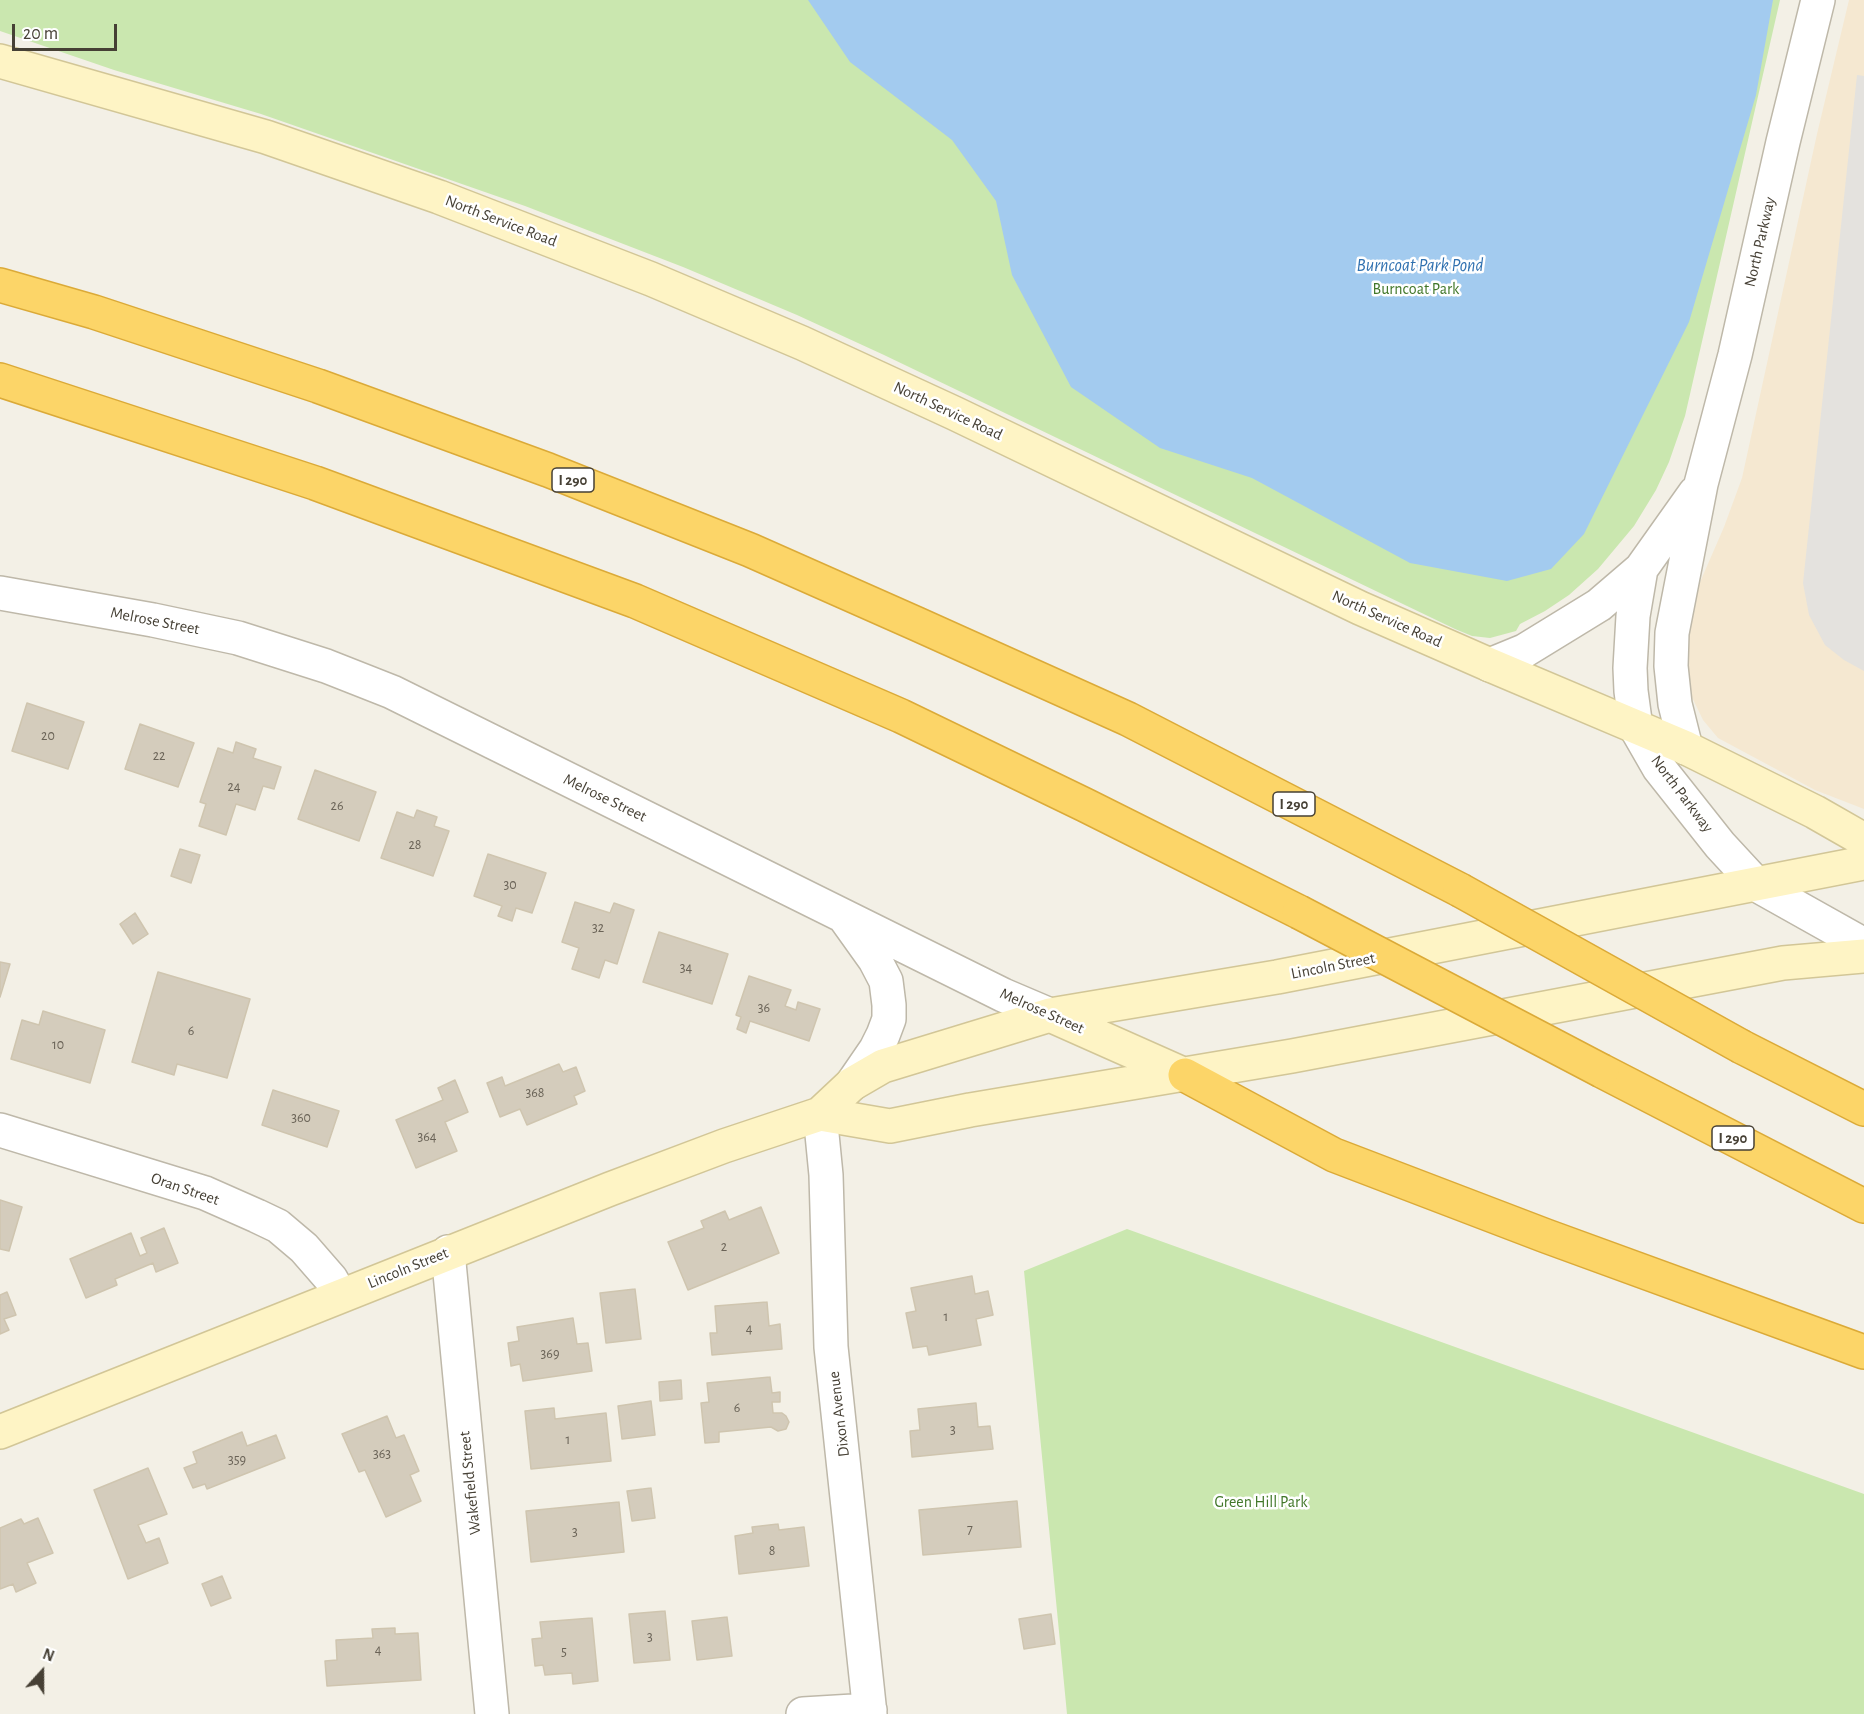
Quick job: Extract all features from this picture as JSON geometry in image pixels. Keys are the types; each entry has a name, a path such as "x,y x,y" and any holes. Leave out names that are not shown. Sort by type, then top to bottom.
{"highway":[{"name":"I 290","path":"0,285 94,312 318,386 548,470 750,550 1128,719 1460,890 1742,1047 1864,1109"},
{"name":"I 290","path":"0,380 315,483 635,601 901,716 1299,912 1864,1206"},
{"path":"1185,1075 1334,1155 1546,1236 1864,1352"}],"main road":[{"name":"North Service Road","path":"0,61 266,137 439,198 651,279 813,348 954,413 1360,608 1686,748 1815,812 1864,840"},
{"name":"Lincoln Street","path":"0,1432 448,1252 724,1146 820,1114 852,1084 883,1066 1050,1015 1277,977 1864,863"},
{"name":"Lincoln Street","path":"820,1114 890,1126 981,1108 1304,1054 1783,963 1864,956"},
{"name":"Melrose Street","path":"1050,1015 1185,1075"}],"street":[{"name":"North Parkway","path":"1686,748 1675,704 1671,666 1672,633 1701,484 1735,355 1818,0"},
{"name":"North Parkway","path":"1490,665 1533,646 1599,605 1641,569 1701,484"},
{"name":"North Parkway","path":"1641,569 1633,616 1631,691 1636,728 1659,768 1720,845 1757,885 1864,945"},
{"name":"Melrose Street","path":"0,593 153,620 238,638 326,666 402,697 1004,995 1050,1015"},
{"path":"842,914 876,960 886,981 889,1005 889,1019 883,1035 852,1084"},
{"name":"Dixon Avenue","path":"820,1114 826,1175 831,1347 870,1712"},
{"name":"Oran Street","path":"0,1130 205,1194 278,1226 304,1248 331,1279 340,1295"},
{"name":"Wakefield Street","path":"448,1252 492,1714"},
{"path":"803,1714 870,1712"}],"shaded area":[{"path":"1849,0 1864,0 1864,809 1815,790 1718,738 1703,720 1690,693 1685,662 1694,596 1742,478 1817,134"},
{"path":"1857,75 1864,76 1864,671 1844,660 1825,645 1809,615 1803,583"}],"green space":[{"name":"Burncoat Park Pond","path":"0,0 1780,0 1685,416 1669,462 1656,490 1634,526 1598,569 1569,595 1520,624 1516,631 1490,638 1472,636 1455,629 884,355 683,267 525,206 261,114 114,70 0,31"},
{"name":"Green Hill Park","path":"1127,1229 1864,1494 1864,1714 1067,1714 1024,1271"}],"water":[{"name":"Burncoat Park Pond","path":"808,0 1773,0 1756,95 1689,322 1584,534 1551,569 1507,581 1410,563 1252,478 1160,448 1071,387 1012,275 996,201 952,140 850,62"}],"building":[{"path":"27,703 84,722 68,769 12,751"},
{"path":"140,724 194,743 178,787 125,769"},
{"path":"236,742 256,749 253,758 281,767 274,789 263,786 255,810 236,804 226,835 199,826 206,804 200,802 218,748 233,753"},
{"path":"315,770 376,792 359,841 298,819"},
{"path":"417,810 437,817 434,826 449,831 433,876 381,858 397,812 414,818"},
{"path":"180,849 200,855 191,883 171,876"},
{"path":"488,854 546,873 532,913 516,908 512,921 498,916 502,906 474,896"},
{"path":"575,902 610,913 614,903 634,910 617,964 605,960 599,978 572,969 579,948 562,942"},
{"path":"135,913 148,934 133,944 120,924"},
{"path":"659,932 728,954 712,1004 643,982"},
{"path":"0,962 10,964 0,997"},
{"path":"158,972 250,999 227,1078 177,1064 174,1075 132,1062"},
{"path":"749,976 791,990 785,1006 796,1010 798,1002 820,1009 809,1041 750,1021 746,1033 737,1029 741,1017 736,1015"},
{"path":"43,1011 105,1030 90,1083 11,1059 22,1020 39,1025"},
{"path":"559,1064 563,1072 576,1067 585,1091 574,1096 577,1104 527,1125 520,1109 500,1117 487,1083 502,1077 505,1086"},
{"path":"455,1080 468,1112 445,1122 457,1151 416,1168 396,1120 443,1100 438,1088"},
{"path":"273,1090 339,1111 327,1147 262,1125"},
{"path":"0,1200 22,1207 9,1251 0,1249"},
{"path":"761,1207 779,1253 688,1290 668,1242 704,1228 701,1221 725,1211 729,1220"},
{"path":"164,1228 178,1263 156,1272 153,1263 115,1279 117,1285 86,1298 70,1259 131,1233 140,1256 147,1253 141,1238"},
{"path":"972,1276 975,1294 988,1291 993,1315 976,1319 981,1345 929,1355 927,1346 913,1348 906,1313 916,1311 911,1288"},
{"path":"635,1289 641,1339 606,1343 600,1293"},
{"path":"7,1292 16,1315 4,1319 9,1330 0,1334 0,1295"},
{"path":"767,1302 769,1326 780,1324 782,1349 712,1355 710,1333 717,1333 715,1306"},
{"path":"573,1318 577,1344 588,1343 592,1371 523,1381 520,1364 511,1366 508,1343 519,1341 517,1327"},
{"path":"770,1377 772,1393 780,1392 780,1402 772,1402 773,1413 782,1413 786,1416 789,1422 786,1429 778,1431 771,1427 719,1432 719,1442 705,1443 701,1403 709,1402 707,1383"},
{"path":"681,1380 682,1399 660,1401 659,1382"},
{"path":"651,1401 655,1435 622,1439 618,1406"},
{"path":"976,1403 978,1427 990,1426 993,1449 912,1457 910,1431 920,1430 918,1409"},
{"path":"554,1408 555,1419 606,1413 611,1461 531,1469 525,1411"},
{"path":"387,1416 396,1438 404,1435 419,1471 410,1475 421,1501 386,1517 365,1470 359,1472 342,1434"},
{"path":"242,1432 247,1446 276,1435 285,1458 207,1489 205,1484 193,1488 184,1468 197,1463 193,1452"},
{"path":"148,1468 167,1514 138,1525 146,1543 159,1538 168,1563 128,1579 94,1490"},
{"path":"651,1488 655,1518 632,1521 627,1491"},
{"path":"1017,1501 1021,1547 923,1555 919,1510"},
{"path":"619,1502 624,1552 531,1562 526,1511"},
{"path":"38,1518 53,1553 27,1563 36,1583 16,1592 13,1584 0,1589 0,1528 21,1519 24,1524"},
{"path":"778,1524 779,1530 804,1527 809,1566 739,1574 735,1536 753,1533 752,1527"},
{"path":"222,1576 231,1598 211,1606 202,1584"},
{"path":"665,1611 670,1660 634,1663 629,1614"},
{"path":"1051,1614 1055,1644 1024,1649 1019,1619"},
{"path":"727,1617 732,1656 697,1660 692,1621"},
{"path":"592,1618 598,1681 573,1684 572,1673 545,1675 543,1665 535,1666 532,1639 542,1638 540,1622"},
{"path":"395,1628 395,1634 418,1633 421,1680 327,1686 325,1661 337,1660 336,1640 373,1638 372,1629"}],"park label":[{"name":"Burncoat Park","path":"1416,289"}]}
